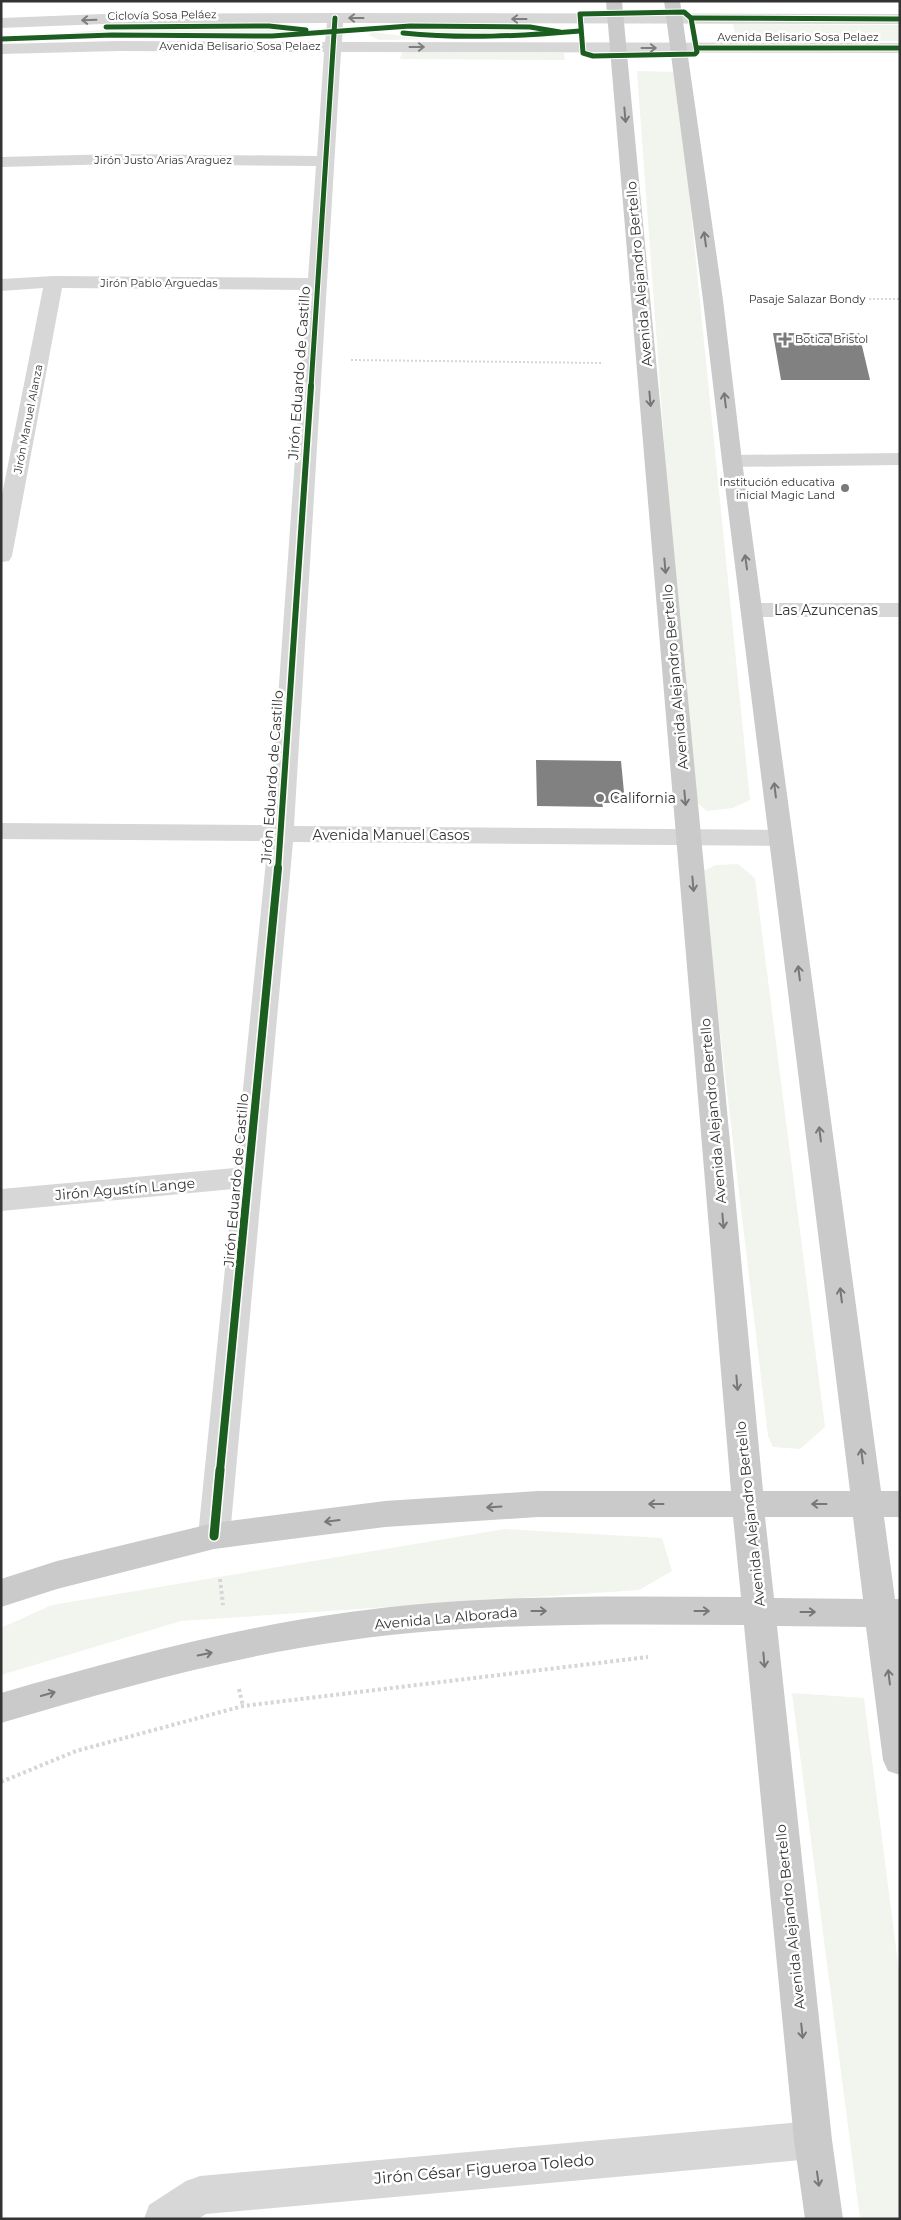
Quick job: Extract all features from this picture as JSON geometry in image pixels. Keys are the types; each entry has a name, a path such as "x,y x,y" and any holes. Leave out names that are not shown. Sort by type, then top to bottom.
{"main road":[{"name":"Avenida Alejandro Bertello","path":"614,1 748,1504 813,2140 824,2219"},
{"path":"672,1 713,300 732,461 868,1504 891,1613 900,1760"},
{"path":"1,1593 57,1575 214,1536 386,1514 529,1505 900,1504"},
{"name":"Avenida La Alborada","path":"1,1708 123,1672 273,1638 400,1620 530,1611 891,1613"}],"street":[{"name":"Avenida Belisario Sosa Pelaez","path":"1,23 335,18 900,19"},
{"name":"Jirón Eduardo de Castillo","path":"214,1536 281,834 335,18"},
{"name":"Avenida Belisario Sosa Pelaez","path":"1,49 118,46 900,48"},
{"name":"Jirón Justo Arias Araguez","path":"1,162 117,159 325,161"},
{"name":"Jirón Pablo Arguedas","path":"1,285 54,282 317,284"},
{"name":"Jirón Manuel Alanza","path":"1,556 54,282"},
{"path":"732,461 900,459"},
{"name":"Las Azuncenas","path":"752,610 900,610"},
{"name":"Avenida Manuel Casos","path":"1,831 781,838"},
{"name":"Jirón Agustín Lange","path":"1,1200 248,1177"},
{"name":"Jirón César Figueroa Toledo","path":"162,2219 201,2207 813,2140"}],"path":[{"path":"344,360 602,363"},
{"path":"1,1782 76,1751 243,1706 652,1656"}],"shaded area":[{"path":"733,24 900,25 900,41 736,42"},
{"path":"120,28 259,28 295,30 305,33 68,33"},
{"path":"513,28 551,32 470,36 429,34 389,29"},
{"path":"373,32 425,39 448,39 379,40 368,35"},
{"path":"402,52 564,53 565,60 400,59"},
{"path":"637,71 677,72 750,800 733,808 707,811 690,797"},
{"path":"738,864 755,878 825,1427 800,1449 773,1447 768,1436 701,872 716,865"},
{"path":"505,1529 662,1538 672,1571 639,1590 181,1621 1,1675 1,1628 52,1605"},
{"path":"792,1693 864,1698 900,1979 900,2219 860,2219"}],"building":[{"path":"773,333 859,333 870,380 781,380"},
{"path":"536,760 621,761 625,803 602,803 603,807 537,806"}],"cycle path":[{"path":"684,12 691,18 697,52 695,54 593,56 583,53 580,14 684,12"},
{"path":"214,1536 281,834 335,18"},
{"path":"691,18 900,19"},
{"name":"Ciclovía Sosa Peláez","path":"106,27 269,26 306,30"},
{"path":"1,39 112,35 272,36 410,26 530,27 560,32"},
{"path":"403,33 435,36 507,37 580,31"},
{"path":"697,48 900,48"}],"place":[{"name":"Botica Bristol","path":"785,339"},
{"name":"Institución educativa inicial Magic Land","path":"845,488"},
{"name":"California","path":"600,798"}]}
